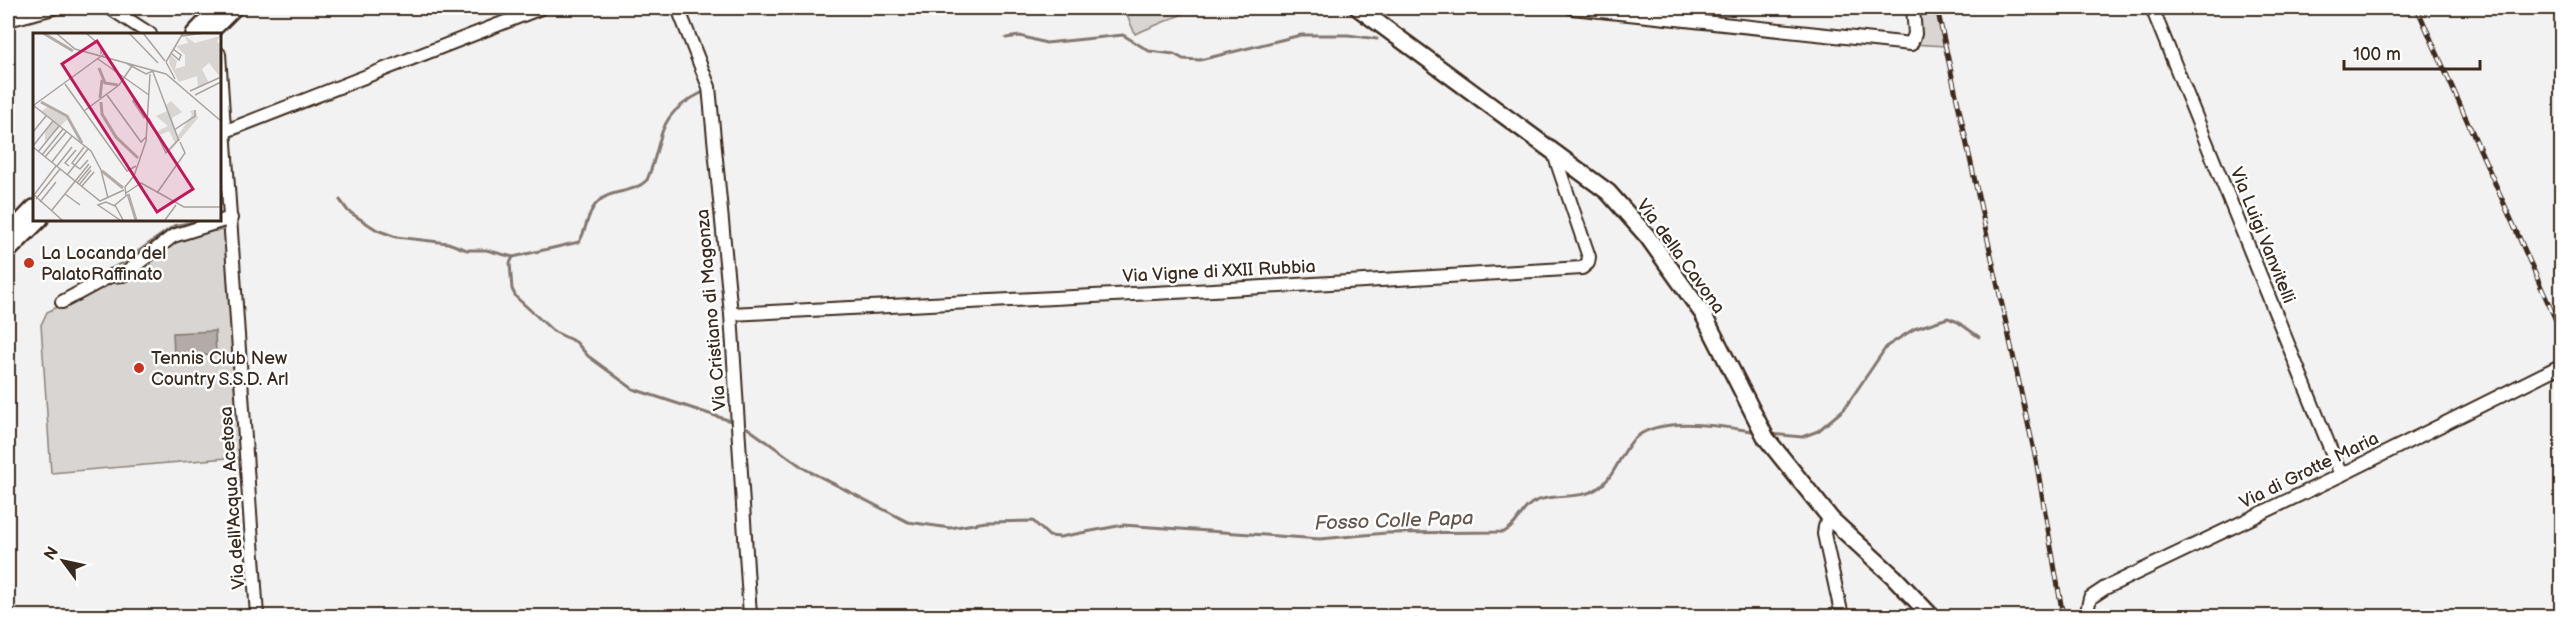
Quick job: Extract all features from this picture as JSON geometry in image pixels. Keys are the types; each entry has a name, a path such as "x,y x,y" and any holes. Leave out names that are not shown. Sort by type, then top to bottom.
{"main road":[{"path":"211,29 219,8"},
{"path":"211,29 234,8"},
{"name":"Via della Cavona","path":"1358,8 1608,192 1647,236 1703,314 1763,433 1831,519 1894,577 1931,616"},
{"path":"8,235 33,209"},
{"path":"8,251 39,220"}],"street":[{"path":"8,20 54,8"},
{"path":"110,8 148,33"},
{"path":"226,131 541,8"},
{"name":"Via Cristiano di Magonza","path":"678,8 709,87 731,314 750,616"},
{"path":"1572,8 1911,44 1915,34 1913,8"},
{"name":"Via Luigi Vanvitelli","path":"2152,8 2341,475"},
{"name":"Via dell'Acqua Acetosa","path":"220,65 257,616"},
{"name":"Via Vigne di XXII Rubbia","path":"731,314 1213,290 1582,268 1588,263 1589,257 1553,150"},
{"path":"62,302 110,276 123,275 173,236 231,218"},
{"name":"Via di Grotte Maria","path":"2086,616 2090,598 2104,588 2341,475 2562,364"},
{"path":"1831,519 1824,534 1842,616"}],"shaded area":[{"path":"1124,8 1197,8 1135,34"},
{"path":"1912,8 1937,8 1945,46 1911,44"},
{"name":"Tennis Club New Country S.S.D. Arl","path":"228,230 239,457 51,473 41,325 47,312 109,282 129,278 178,241 203,232"},
{"path":"215,331 216,355 174,356 173,333"}],"waterway":[{"path":"1006,38 1020,36 1046,43 1123,35 1149,51 1174,54 1183,59 1200,60 1301,35 1348,35 1377,39"},
{"path":"340,200 348,211 377,230 396,237 448,243 467,250 486,250 513,257 579,242 590,213 596,204 608,196 635,188 647,180 668,119 687,101 703,92"},
{"path":"76,288 122,263 174,226 201,220"},
{"name":"Fosso Colle Papa","path":"513,257 510,263 512,289 516,297 553,331 576,342 588,356 633,389 731,421"},
{"name":"Fosso Colle Papa","path":"1770,434 1802,437 1818,431 1844,409 1887,346 1914,329 1948,318 1958,322 1979,337"},
{"name":"Fosso Colle Papa","path":"746,427 805,469 908,522 950,528 986,522 1033,521 1049,536 1060,537 1123,525 1320,539 1386,533 1504,532 1513,525 1527,507 1536,501 1584,494 1598,488 1609,478 1633,440 1644,432 1658,427 1693,424 1758,432"}],"railway":[{"path":"1937,8 2036,460 2063,616"},
{"path":"2417,8 2562,334"}],"place":[{"name":"La Locanda del PalatoRaffinato","path":"29,263"},
{"name":"Tennis Club New Country S.S.D. Arl","path":"139,368"}]}
